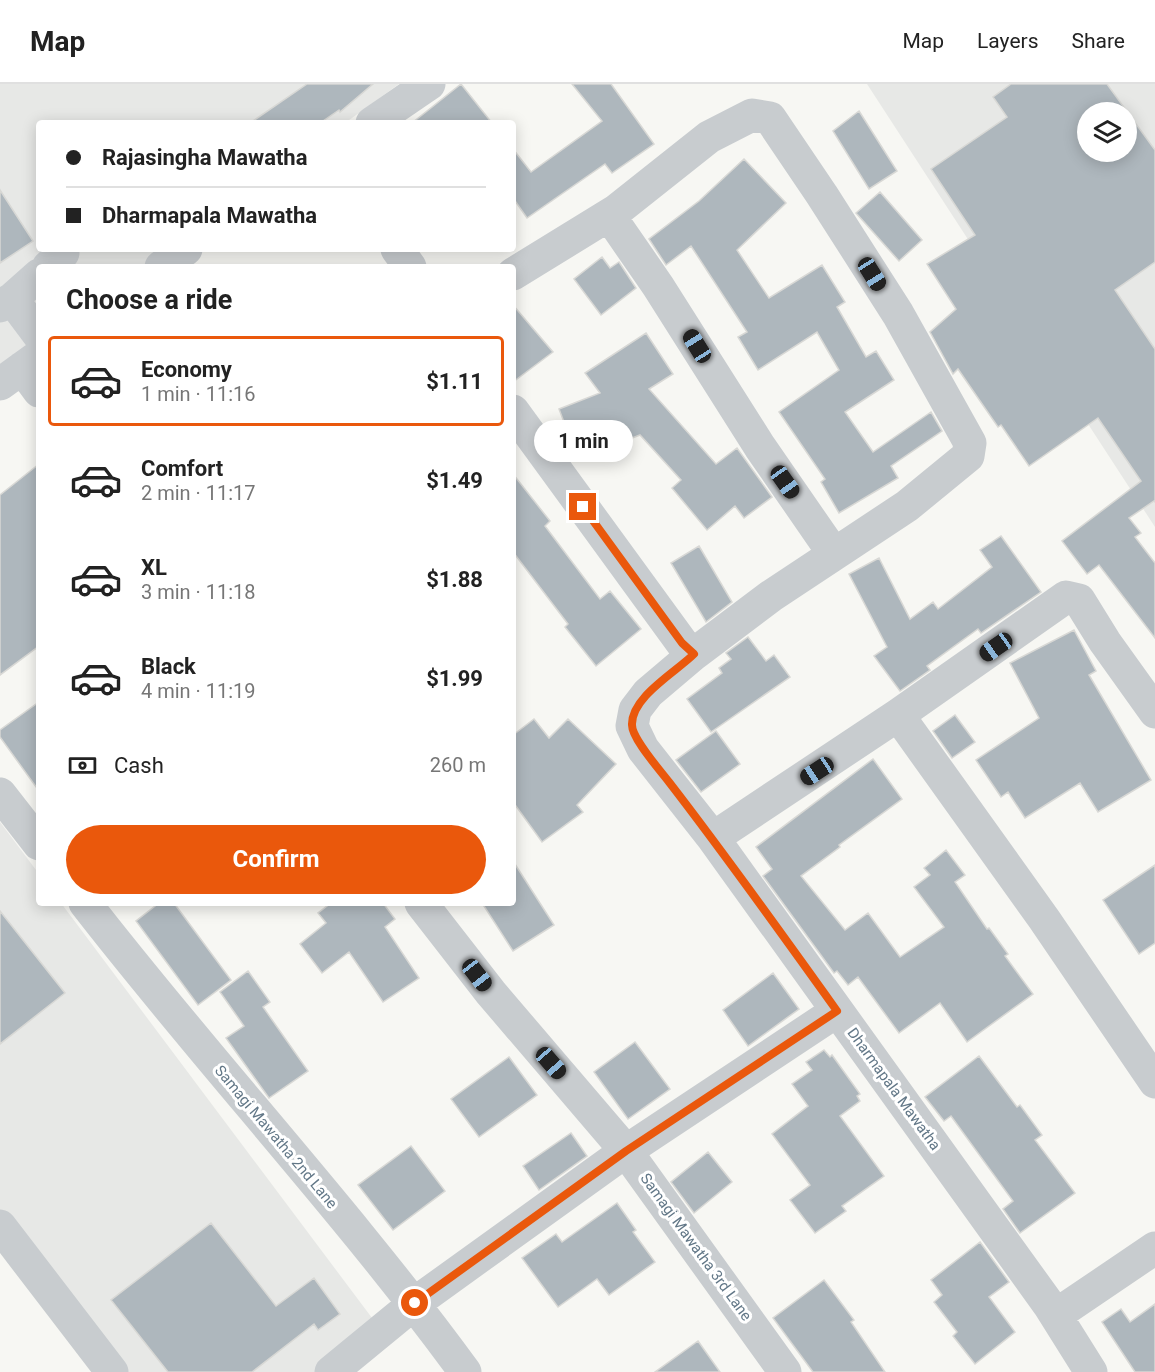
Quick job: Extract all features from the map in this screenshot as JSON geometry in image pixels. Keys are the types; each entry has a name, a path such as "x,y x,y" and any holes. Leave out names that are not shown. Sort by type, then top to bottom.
{"street":[{"path":"376,120 429,84"},
{"path":"516,272 609,215 709,137 752,115 770,118 898,314 970,442 968,456 907,506 771,596 694,654 682,643 516,415"},
{"path":"609,215 658,286 760,447 834,554"},
{"path":"166,264 184,252"},
{"path":"190,252 200,264"},
{"path":"36,277 6,302 36,332"},
{"path":"713,838 898,715 1066,597 1079,600 1105,642 1155,712"},
{"name":"Dharmapala Mawatha","path":"694,654 648,693 635,710 632,726 643,749 713,838 1056,1315 1091,1372"},
{"path":"898,715 1044,919 1155,1082"},
{"path":"0,794 36,840"},
{"name":"Samagi Mawatha 2nd Lane","path":"87,906 139,972 415,1303 465,1372"},
{"name":"Samagi Mawatha 3rd Lane","path":"423,906 491,993 626,1151 785,1372"},
{"path":"331,1372 415,1303 626,1151 837,1011"},
{"path":"0,1226 112,1372"},
{"path":"1056,1315 1155,1248"}],"shaded area":[{"path":"0,84 399,84 349,120 36,120 36,252 167,252 150,264 36,264 36,347 0,373"},
{"path":"867,84 1155,84 1155,527"},
{"path":"0,822 36,870 36,906 63,906 378,1326 317,1372 120,1372 0,1212"}],"building":[{"path":"307,84 373,84 340,112 339,110 324,120 254,120"},
{"path":"461,84 490,120 416,120"},
{"path":"572,84 611,84 654,144 612,173 605,164 527,218 516,202 516,153 531,172 602,121"},
{"path":"1011,84 1107,84 1120,102 1077,102 1077,162 1137,162 1137,125 1155,150 1155,262 1115,290 1155,349 1155,502 1129,518 1141,533 1135,537 1155,563 1155,638 1099,565 1087,574 1062,541 1141,481 1098,418 1029,466 1001,425 998,427 958,369 953,374 930,332 956,309 927,264 975,235 931,169 1007,117 993,97"},
{"path":"859,111 897,171 869,189 833,131"},
{"path":"744,159 786,203 737,250 769,298 822,265 845,302 837,307 866,357 876,351 894,380 845,412 873,452 931,412 942,431 891,466 898,478 839,513 821,482 825,479 779,412 839,370 817,332 758,370 738,337 747,332 691,246 666,265 649,239 699,201"},
{"path":"0,190 33,241 0,263"},
{"path":"880,192 922,240 899,261 856,213"},
{"path":"602,257 610,268 619,262 636,288 601,315 574,279"},
{"path":"516,309 553,352 516,380"},
{"path":"646,333 673,374 649,389 716,464 737,448 772,497 744,518 735,506 707,530 672,488 681,480 640,435 578,459 559,409 600,393 585,373"},
{"path":"36,466 36,648 0,675 0,495"},
{"path":"516,478 550,521 545,526 600,599 610,591 641,629 596,666 565,627 568,624 516,556"},
{"path":"1001,536 1041,592 981,633 978,629 927,666 930,670 900,691 874,656 887,647 849,574 879,558 910,619 933,602 938,609 992,567 980,550"},
{"path":"699,546 732,602 706,622 671,563"},
{"path":"1074,630 1096,671 1089,675 1151,780 1098,812 1080,783 1025,818 1008,792 1001,797 976,760 1039,718 1010,663"},
{"path":"748,637 766,661 774,655 790,677 711,732 687,699 722,673 719,668 731,659 726,653"},
{"path":"36,704 36,787 0,737 0,730"},
{"path":"955,715 975,742 952,758 933,731"},
{"path":"534,719 549,738 568,719 616,764 577,805 583,812 542,842 516,806 516,733"},
{"path":"716,731 740,764 701,792 676,760"},
{"path":"873,759 902,799 801,876 845,930 868,913 900,957 944,927 914,887 930,875 924,868 946,850 965,875 955,882 987,929 989,928 1008,954 1005,956 1033,994 967,1042 940,1003 899,1033 858,977 848,985 837,971 834,973 763,876 772,869 756,847"},
{"path":"1155,865 1155,943 1139,954 1103,900"},
{"path":"516,866 554,925 513,951 484,906 516,906"},
{"path":"155,906 176,906 231,980 198,1005 136,921"},
{"path":"327,906 385,906 395,919 385,927 419,978 383,1002 349,952 322,973 300,944 326,923 318,913"},
{"path":"0,911 65,993 0,1044"},
{"path":"248,971 270,1002 263,1007 308,1071 269,1098 226,1038 244,1026 220,992"},
{"path":"773,973 799,1009 748,1046 723,1010"},
{"path":"635,1042 670,1089 628,1119 594,1072"},
{"path":"824,1050 830,1057 832,1055 860,1094 857,1096 860,1101 840,1116 884,1176 842,1206 846,1211 815,1233 790,1200 810,1185 772,1134 808,1106 792,1084 812,1070 806,1062"},
{"path":"979,1056 1017,1107 1020,1105 1042,1135 1035,1140 1075,1193 1020,1233 1003,1209 1013,1201 951,1116 944,1121 925,1097"},
{"path":"509,1057 537,1095 479,1137 451,1099"},
{"path":"571,1133 587,1156 539,1190 523,1166"},
{"path":"411,1146 445,1191 393,1230 358,1185"},
{"path":"708,1152 732,1182 694,1213 671,1182"},
{"path":"617,1203 636,1230 633,1232 655,1262 609,1295 597,1279 558,1307 522,1258 556,1234 562,1242"},
{"path":"211,1223 276,1306 314,1278 340,1314 318,1330 314,1324 252,1372 168,1372 111,1300"},
{"path":"980,1242 1009,1282 989,1297 1015,1332 975,1364 953,1336 957,1332 934,1302 942,1295 931,1280"},
{"path":"824,1280 854,1320 851,1322 885,1372 813,1372 773,1318"},
{"path":"1155,1304 1155,1372 1135,1372 1102,1322 1121,1309 1130,1322"},
{"path":"698,1341 720,1372 655,1372"}],"route":[{"path":"415,1303 626,1151 837,1011 713,838 643,749 632,726 635,710 648,693 694,654 682,643 583,507"}]}
